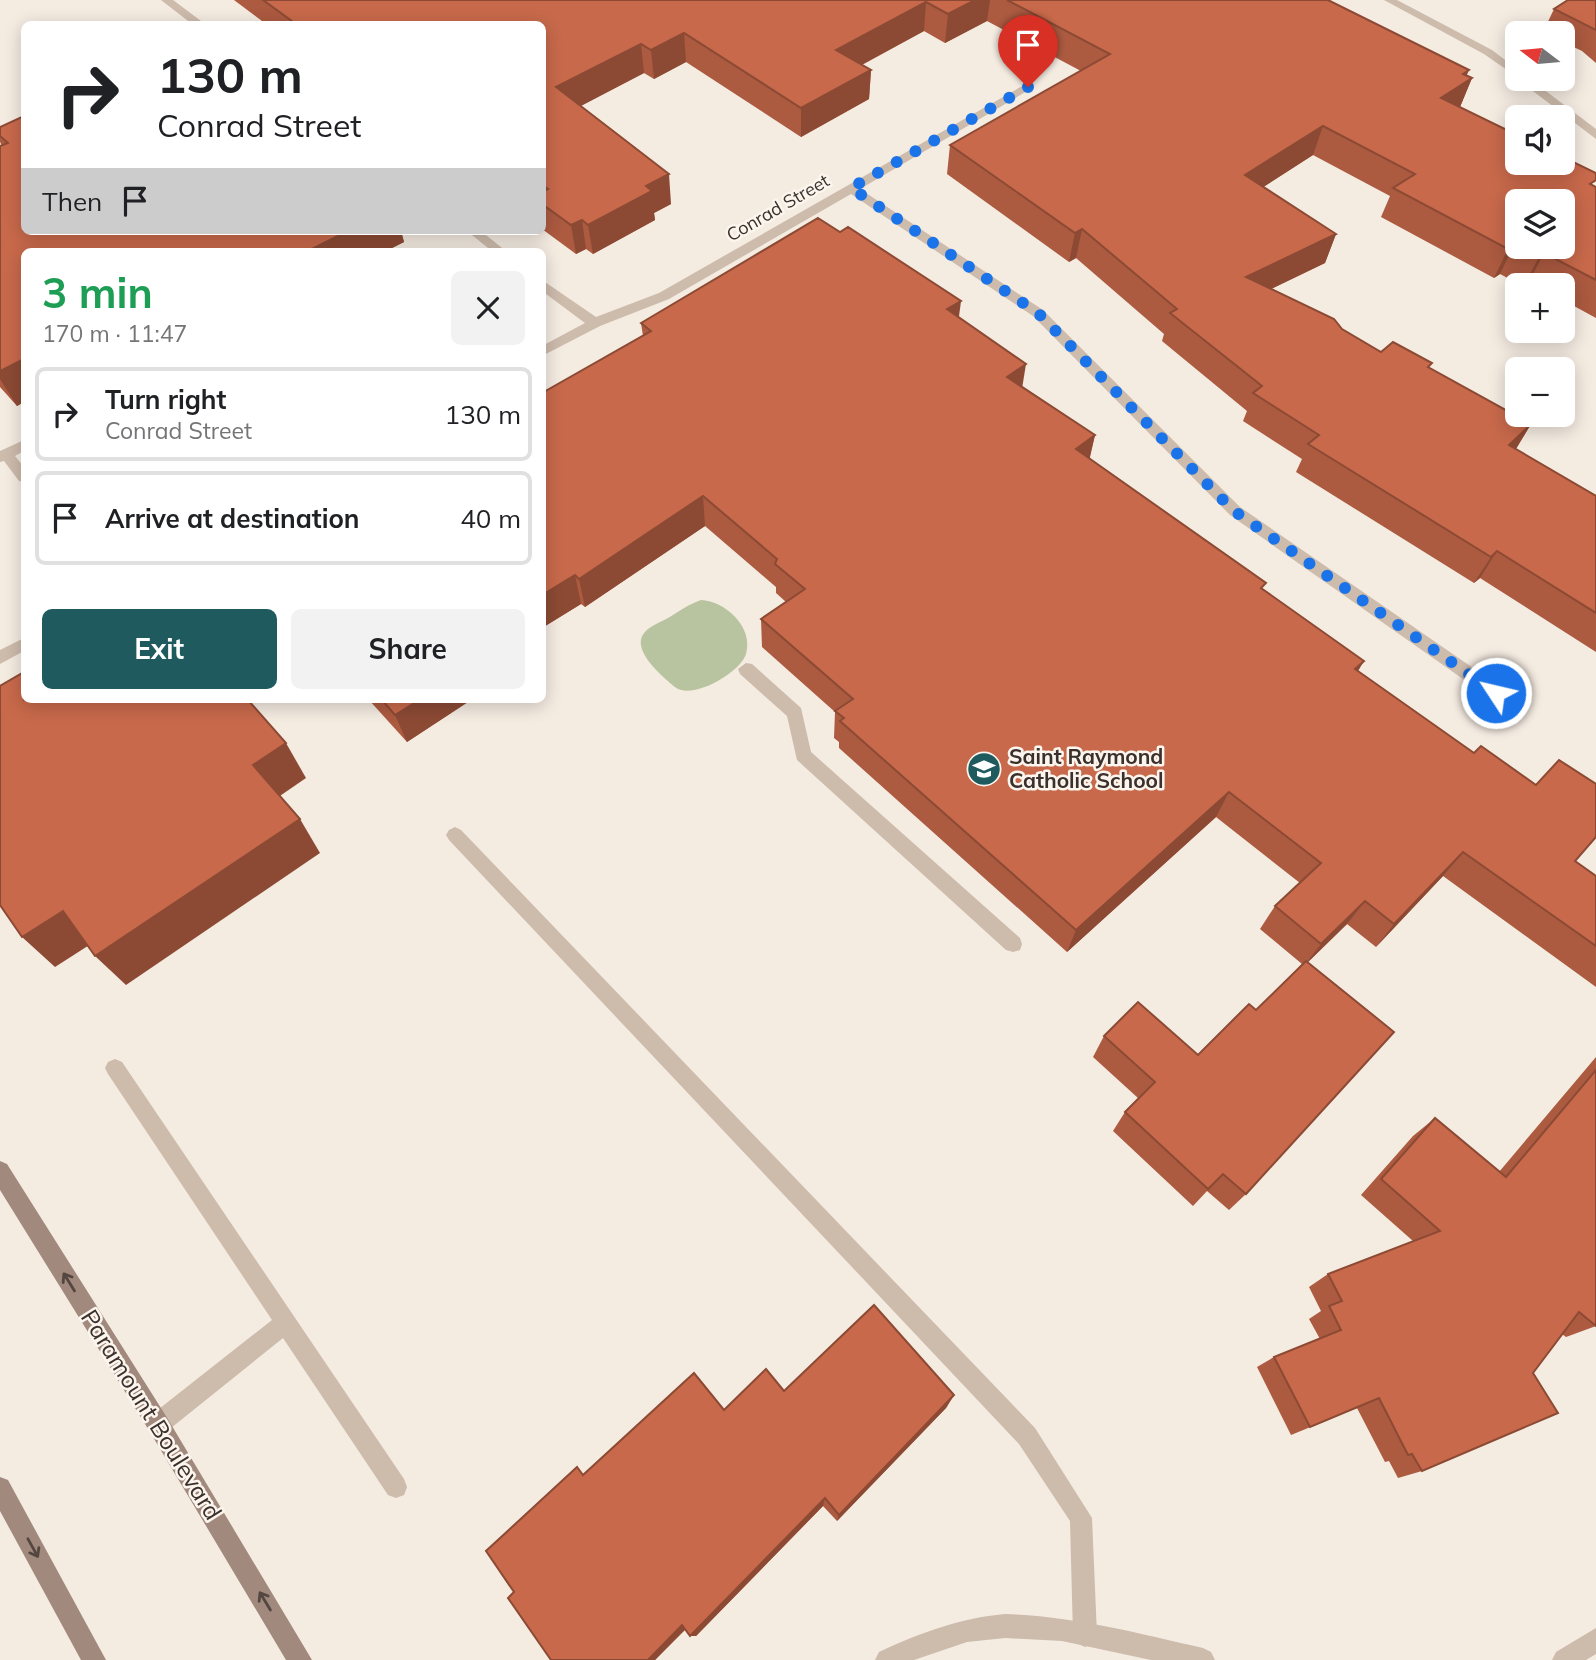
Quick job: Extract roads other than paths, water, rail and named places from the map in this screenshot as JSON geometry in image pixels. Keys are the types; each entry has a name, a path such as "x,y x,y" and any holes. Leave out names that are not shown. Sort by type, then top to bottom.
{"main road":[{"name":"Paramount Boulevard","path":"0,1171 158,1424 300,1660"},
{"path":"0,1488 94,1660"}],"street":[{"path":"166,0 195,21"},
{"path":"1389,0 1488,52 1505,65"},
{"name":"Conrad Street","path":"546,350 594,323 664,296 1028,87"},
{"path":"1539,91 1596,135"},
{"path":"851,188 1038,313 1234,511 1496,693"},
{"path":"478,235 495,248"},
{"path":"546,287 594,323"},
{"path":"21,447 3,456 21,474"},
{"path":"0,658 21,646"},
{"path":"746,669 795,713 803,755 1013,944"},
{"path":"455,835 1027,1436 1081,1518 1084,1635"},
{"path":"115,1068 396,1487"},
{"path":"158,1424 285,1323"},
{"path":"887,1660 925,1642 981,1628 1032,1628 1084,1635 1203,1660"},
{"path":"1564,1660 1596,1640"}],"place":[{"name":"Saint Raymond Catholic School","path":"984,769"}]}
